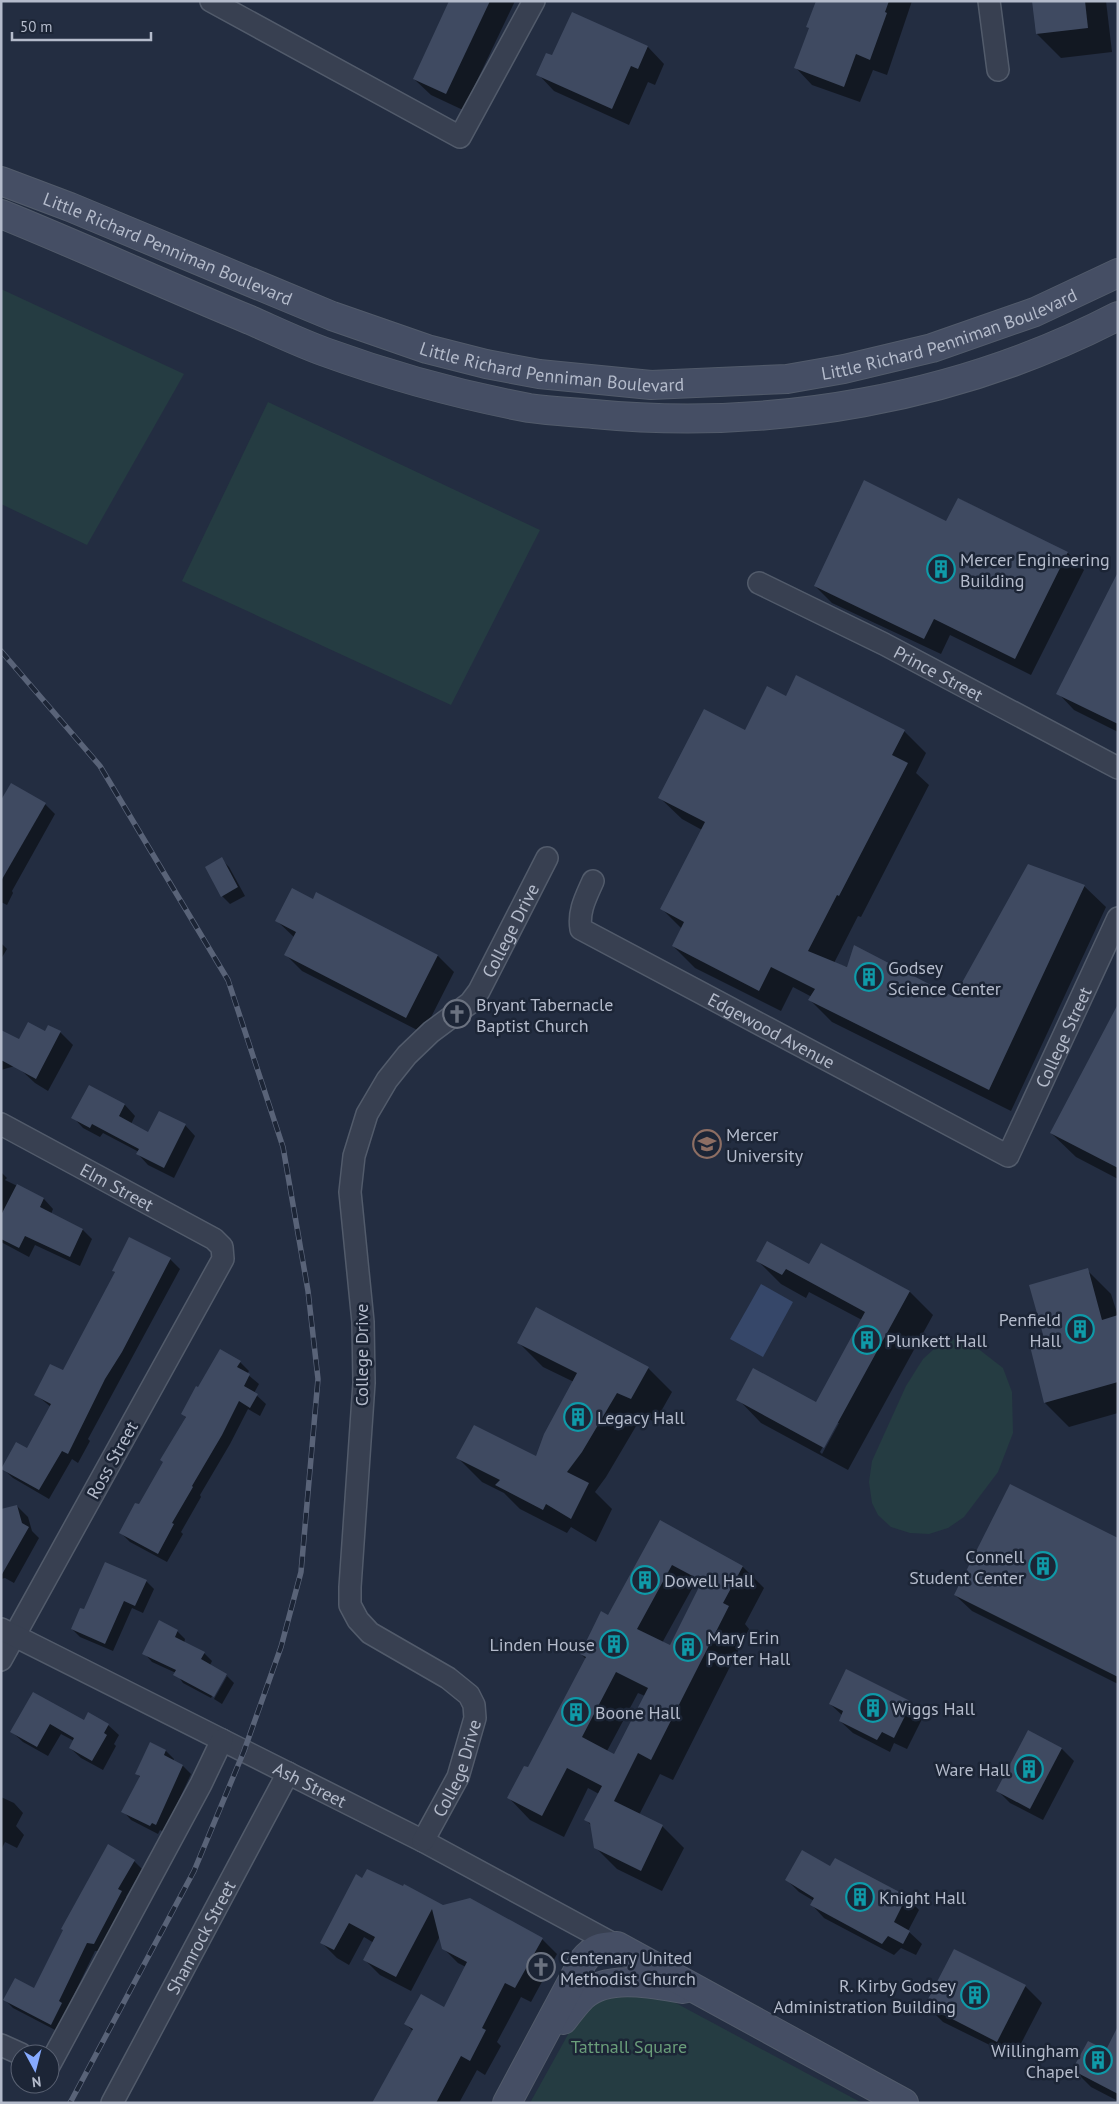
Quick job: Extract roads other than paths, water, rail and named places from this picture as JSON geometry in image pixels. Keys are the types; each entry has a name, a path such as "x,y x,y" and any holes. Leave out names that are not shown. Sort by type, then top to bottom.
{"street":[{"path":"211,1 235,7 460,137 534,1"},
{"path":"990,1 998,70"},
{"name":"Little Richard Penniman Boulevard","path":"1,181 70,207 332,316 427,349 486,364 539,374 650,385 787,378 932,348 1035,312 1118,273"},
{"name":"Little Richard Penniman Boulevard","path":"1,214 324,352 392,374 466,394 532,408 634,418 738,417 857,404 895,397 934,387 1027,356 1087,332 1118,316"},
{"name":"Prince Street","path":"759,583 884,644 1118,768"},
{"name":"College Drive","path":"423,1841 458,1777 475,1718 474,1706 469,1696 448,1678 370,1633 358,1620 350,1605 364,1357 364,1322 350,1192 354,1156 367,1114 387,1080 407,1055 431,1032 470,1003 479,991 547,858"},
{"name":"Edgewood Avenue","path":"593,881 581,907 579,919 581,929 1008,1156"},
{"name":"College Street","path":"1008,1156 1118,918"},
{"name":"Elm Street","path":"1,1124 214,1239 222,1247 223,1259"},
{"name":"Ross Street","path":"1,1660 8,1633 223,1259"},
{"name":"Ash Street","path":"8,1633 423,1841 617,1946"},
{"path":"60,2045 201,1784 222,1740"},
{"name":"Shamrock Street","path":"112,2103 288,1773"},
{"path":"507,2103 583,1961 594,1949 600,1946 617,1946 904,2103"},
{"path":"532,2058 584,1995 595,1989 624,1982 656,1984 705,1993"}],"water":[{"path":"761,1284 793,1302 763,1357 730,1339"}],"railway":[{"path":"1,651 100,766 228,980 283,1147 308,1291 318,1379 301,1572 281,1647 244,1751 194,1871 70,2103"}],"place":[{"name":"Mercer Engineering Building","path":"941,569"},
{"name":"Godsey Science Center","path":"869,977"},
{"name":"Bryant Tabernacle Baptist Church","path":"457,1014"},
{"name":"Mercer University","path":"707,1144"},
{"name":"Penfield Hall","path":"1080,1329"},
{"name":"Plunkett Hall","path":"867,1340"},
{"name":"Legacy Hall","path":"578,1417"},
{"name":"Connell Student Center","path":"1043,1566"},
{"name":"Dowell Hall","path":"645,1580"},
{"name":"Linden House","path":"614,1644"},
{"name":"Mary Erin Porter Hall","path":"688,1647"},
{"name":"Wiggs Hall","path":"873,1708"},
{"name":"Boone Hall","path":"576,1712"},
{"name":"Ware Hall","path":"1029,1769"},
{"name":"Knight Hall","path":"860,1897"},
{"name":"Centenary United Methodist Church","path":"541,1967"},
{"name":"R. Kirby Godsey Administration Building","path":"975,1995"},
{"name":"Willingham Chapel","path":"1098,2060"}],"park label":[{"name":"Tattnall Square","path":"629,2046"}]}
